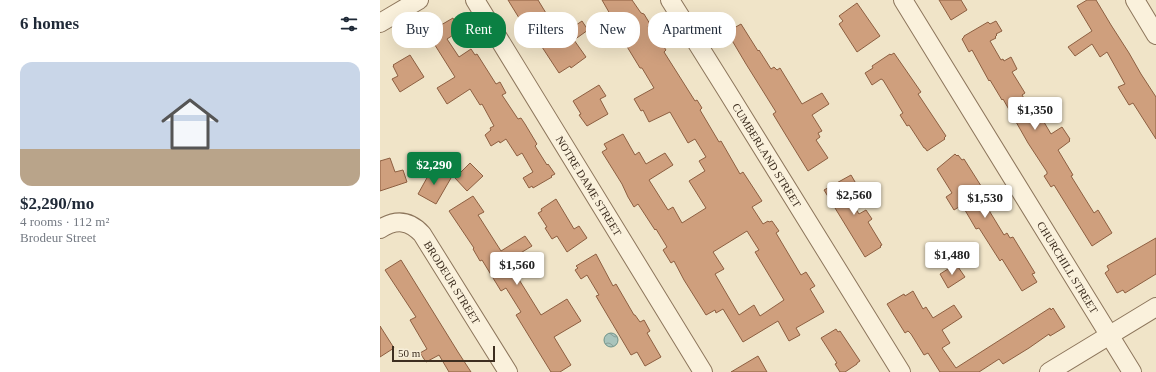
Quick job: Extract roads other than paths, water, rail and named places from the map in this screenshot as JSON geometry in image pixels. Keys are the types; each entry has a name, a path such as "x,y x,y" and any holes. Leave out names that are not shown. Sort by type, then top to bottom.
{"street":[{"path":"380,23 419,0"},
{"name":"NOTRE DAME STREET","path":"475,0 702,372"},
{"name":"CUMBERLAND STREET","path":"670,0 901,372"},
{"name":"CHURCHILL STREET","path":"904,0 1132,372"},
{"path":"1135,0 1156,35"},
{"name":"BRODEUR STREET","path":"380,229 394,222 410,224 417,228 508,372"},
{"path":"1049,372 1156,307"}],"water":[{"path":"532,263 538,263 542,267 542,273 538,277 532,277 528,273 528,267"},
{"path":"608,333 614,333 618,337 618,343 614,347 608,347 604,343 604,337"}]}
